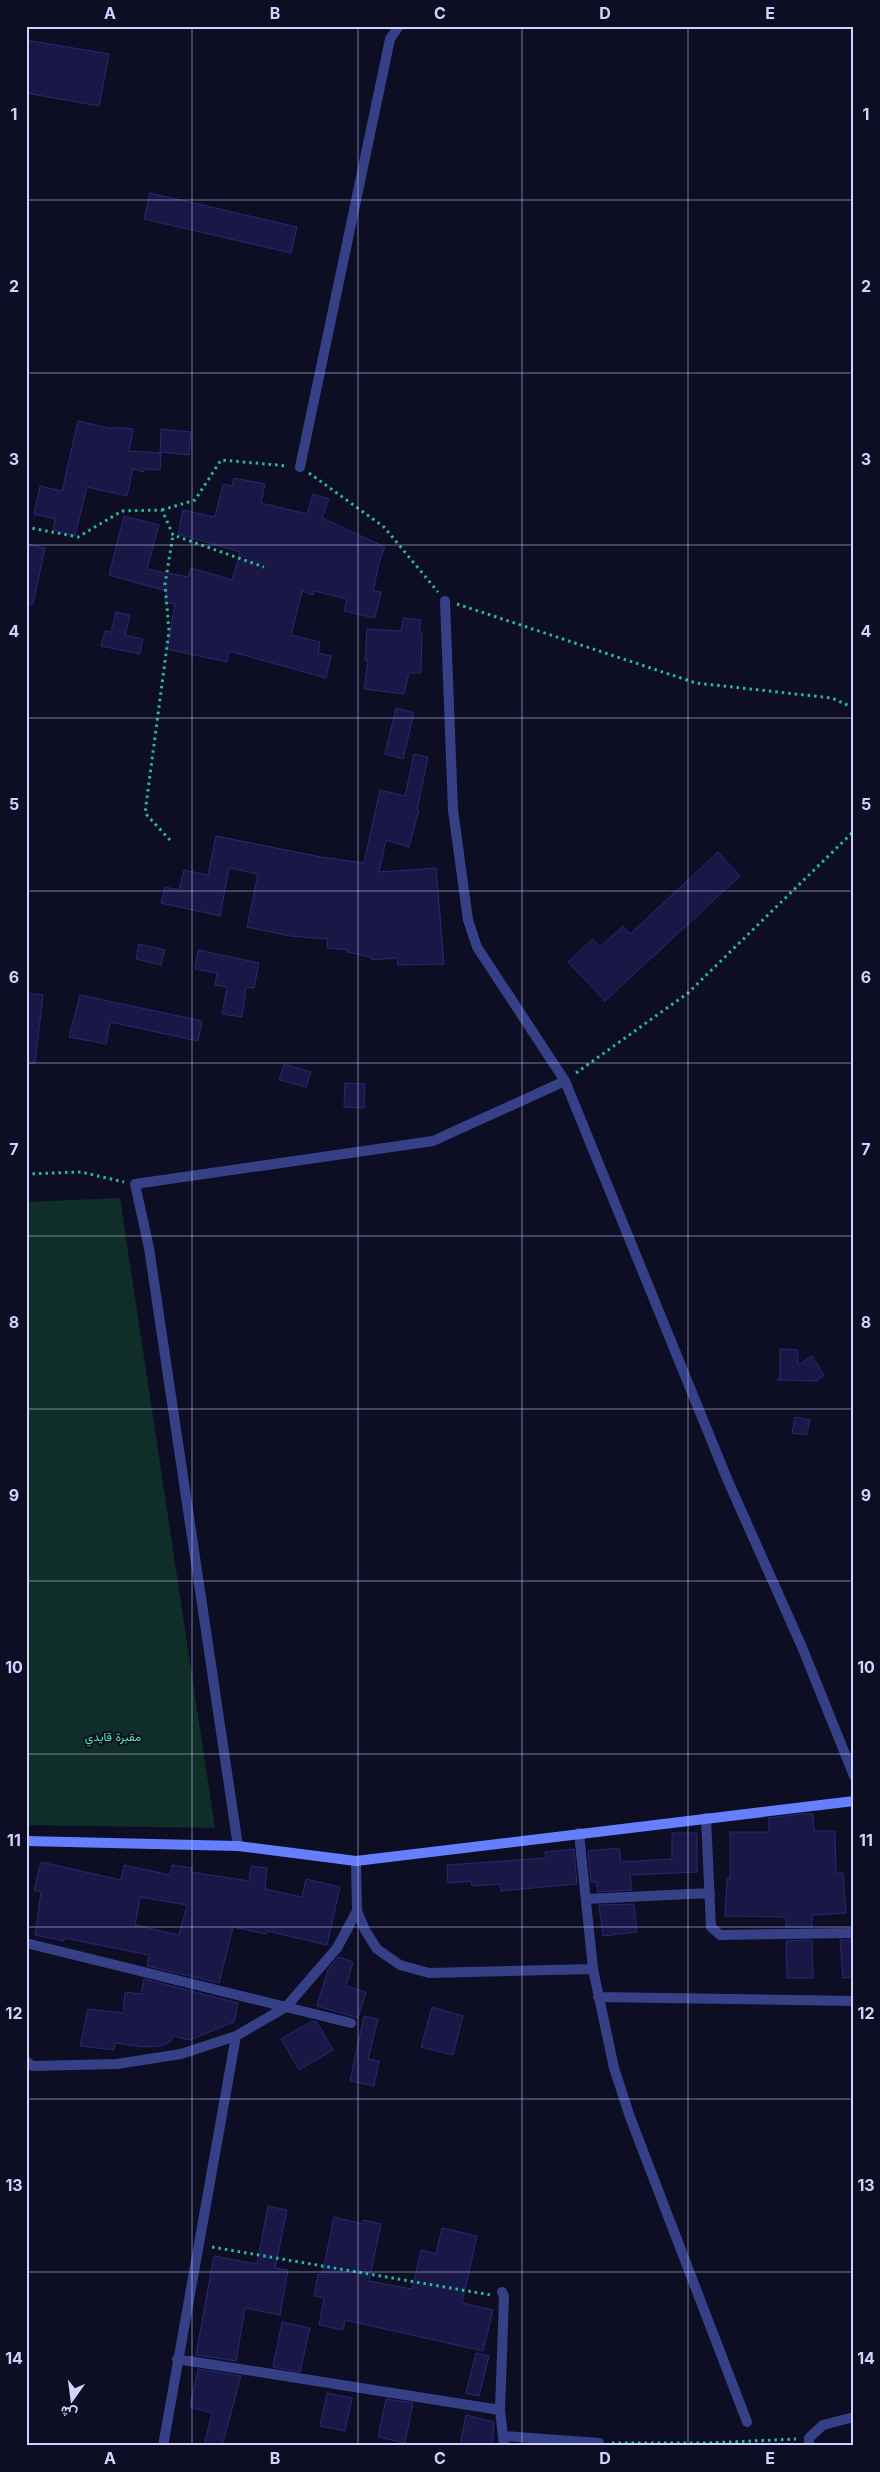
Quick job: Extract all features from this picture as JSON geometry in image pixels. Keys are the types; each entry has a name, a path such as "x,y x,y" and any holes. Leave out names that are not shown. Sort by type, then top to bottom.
{"street":[{"path":"300,467 390,39 399,26"},
{"path":"445,601 453,810 468,920 477,947 565,1081 718,1454 802,1647 854,1776"},
{"path":"238,1846 149,1248 135,1184 433,1141 565,1081"},
{"path":"26,1841 238,1846 356,1861 854,1801"},
{"path":"706,1818 711,1927 720,1935 854,1933"},
{"path":"579,1833 592,1969 614,2068 630,2117 747,2422"},
{"path":"356,1861 357,1911 365,1930 377,1949 400,1965 429,1973 592,1969"},
{"path":"586,1899 710,1892"},
{"path":"26,2061 32,2066 117,2064 181,2054 236,2036 286,2007 337,1948 357,1911"},
{"path":"26,1943 351,2023"},
{"path":"598,1997 854,2001"},
{"path":"162,2446 236,2036"},
{"path":"502,2292 500,2410 504,2441 599,2444"},
{"path":"177,2359 500,2410"},
{"path":"809,2442 823,2425 854,2417"}],"path":[{"path":"26,527 78,537 122,511 162,510 195,500 221,460 300,467 384,527 445,601 696,683 832,698 854,708"},
{"path":"162,510 173,535 165,584 169,631 145,813 170,840"},
{"path":"173,535 264,567"},
{"path":"565,1081 688,994 854,831"},
{"path":"26,1174 81,1172 135,1184"},
{"path":"199,2244 488,2296 502,2292"},
{"path":"599,2444 809,2442"}],"green space":[{"name":"مقبرة قايدي","path":"120,1198 215,1828 26,1825 26,1202"}],"building":[{"path":"26,40 109,54 99,106 26,93"},
{"path":"150,193 297,227 291,253 144,219"},
{"path":"78,421 113,429 114,427 133,429 129,451 161,453 160,470 144,469 144,472 133,469 127,496 87,487 75,536 53,530 55,519 34,514 40,486 62,491"},
{"path":"161,429 191,432 189,455 160,452"},
{"path":"234,478 265,484 261,503 307,514 313,494 329,499 322,518 385,547 380,559 373,591 381,592 375,618 344,611 347,599 314,591 313,595 302,591 291,635 320,642 318,653 331,656 326,678 229,651 227,662 167,649 175,604 165,602 167,591 109,575 124,516 159,525 147,569 188,577 191,568 232,580 240,552 178,534 183,510 215,517 223,484 232,486"},
{"path":"26,544 45,548 33,604 26,604"},
{"path":"116,612 130,615 125,635 143,639 140,654 101,646 105,631 111,632"},
{"path":"403,618 421,620 419,633 422,633 421,673 409,673 404,694 364,689 368,661 365,660 367,629 401,631"},
{"path":"396,708 414,713 403,759 385,754"},
{"path":"414,754 428,757 417,810 419,810 409,847 386,840 379,872 436,868 444,964 398,965 397,958 372,960 371,957 347,952 348,950 327,948 328,939 290,936 247,927 258,874 229,868 220,916 161,903 165,887 179,890 184,870 208,875 216,836 321,857 364,863 380,790 405,796"},
{"path":"718,852 740,876 605,1001 568,962 593,939 600,947 623,926 630,934"},
{"path":"139,944 165,950 161,965 136,959"},
{"path":"198,950 259,963 254,988 246,987 242,1017 222,1014 227,987 215,985 217,973 195,969"},
{"path":"26,993 43,995 35,1063 26,1063"},
{"path":"80,995 202,1021 198,1041 110,1022 106,1044 69,1037"},
{"path":"284,1064 311,1072 306,1087 279,1080"},
{"path":"345,1083 365,1084 364,1108 344,1107"},
{"path":"780,1349 798,1350 798,1365 812,1356 824,1375 817,1381 777,1380 780,1378"},
{"path":"795,1417 810,1420 807,1435 792,1433"},
{"path":"813,1814 814,1831 835,1831 836,1873 843,1873 846,1913 812,1915 812,1927 786,1927 786,1917 725,1916 727,1878 730,1879 730,1832 769,1832 769,1818"},
{"path":"672,1833 697,1833 697,1872 630,1875 632,1890 598,1892 596,1882 591,1882 588,1851 619,1848 621,1862 672,1859"},
{"path":"574,1849 577,1884 501,1891 500,1884 472,1886 471,1881 448,1883 447,1865 546,1858 545,1852"},
{"path":"41,1862 121,1880 124,1865 170,1875 172,1865 192,1868 191,1872 249,1881 251,1866 267,1868 265,1889 302,1897 306,1879 340,1887 327,1945 267,1931 266,1934 233,1927 219,1983 147,1966 149,1955 64,1938 64,1941 35,1935 41,1892 34,1890","holes":["140,1897 187,1905 179,1935 135,1925"]},
{"path":"634,1904 637,1932 603,1936 599,1905"},
{"path":"812,1940 813,1978 787,1978 786,1941"},
{"path":"840,1940 854,1940 854,1977 843,1978"},
{"path":"338,1957 353,1962 346,1986 366,1992 358,2018 317,2006 328,1969"},
{"path":"144,1979 238,2003 234,2022 190,2040 173,2036 170,2042 160,2046 143,2047 115,2043 114,2050 80,2046 88,2009 123,2013 125,1992 141,1994"},
{"path":"432,2007 463,2016 453,2055 421,2047"},
{"path":"364,2016 378,2019 368,2059 379,2061 374,2086 350,2081"},
{"path":"312,2021 317,2022 333,2050 299,2070 281,2039"},
{"path":"268,2206 287,2210 275,2268 288,2270 280,2315 245,2308 236,2361 196,2355 214,2256 257,2264"},
{"path":"334,2217 363,2224 363,2220 381,2224 369,2281 412,2289 421,2250 436,2254 442,2228 477,2236 462,2303 493,2310 483,2351 345,2320 343,2330 319,2325 324,2298 314,2296 318,2274 322,2275"},
{"path":"282,2322 310,2328 300,2372 273,2367"},
{"path":"476,2353 489,2356 479,2396 466,2393"},
{"path":"198,2369 241,2376 222,2446 204,2446 212,2413 190,2407"},
{"path":"327,2393 352,2398 345,2431 320,2426"},
{"path":"386,2399 413,2403 405,2443 378,2437"},
{"path":"466,2415 494,2422 492,2446 460,2446"}]}
